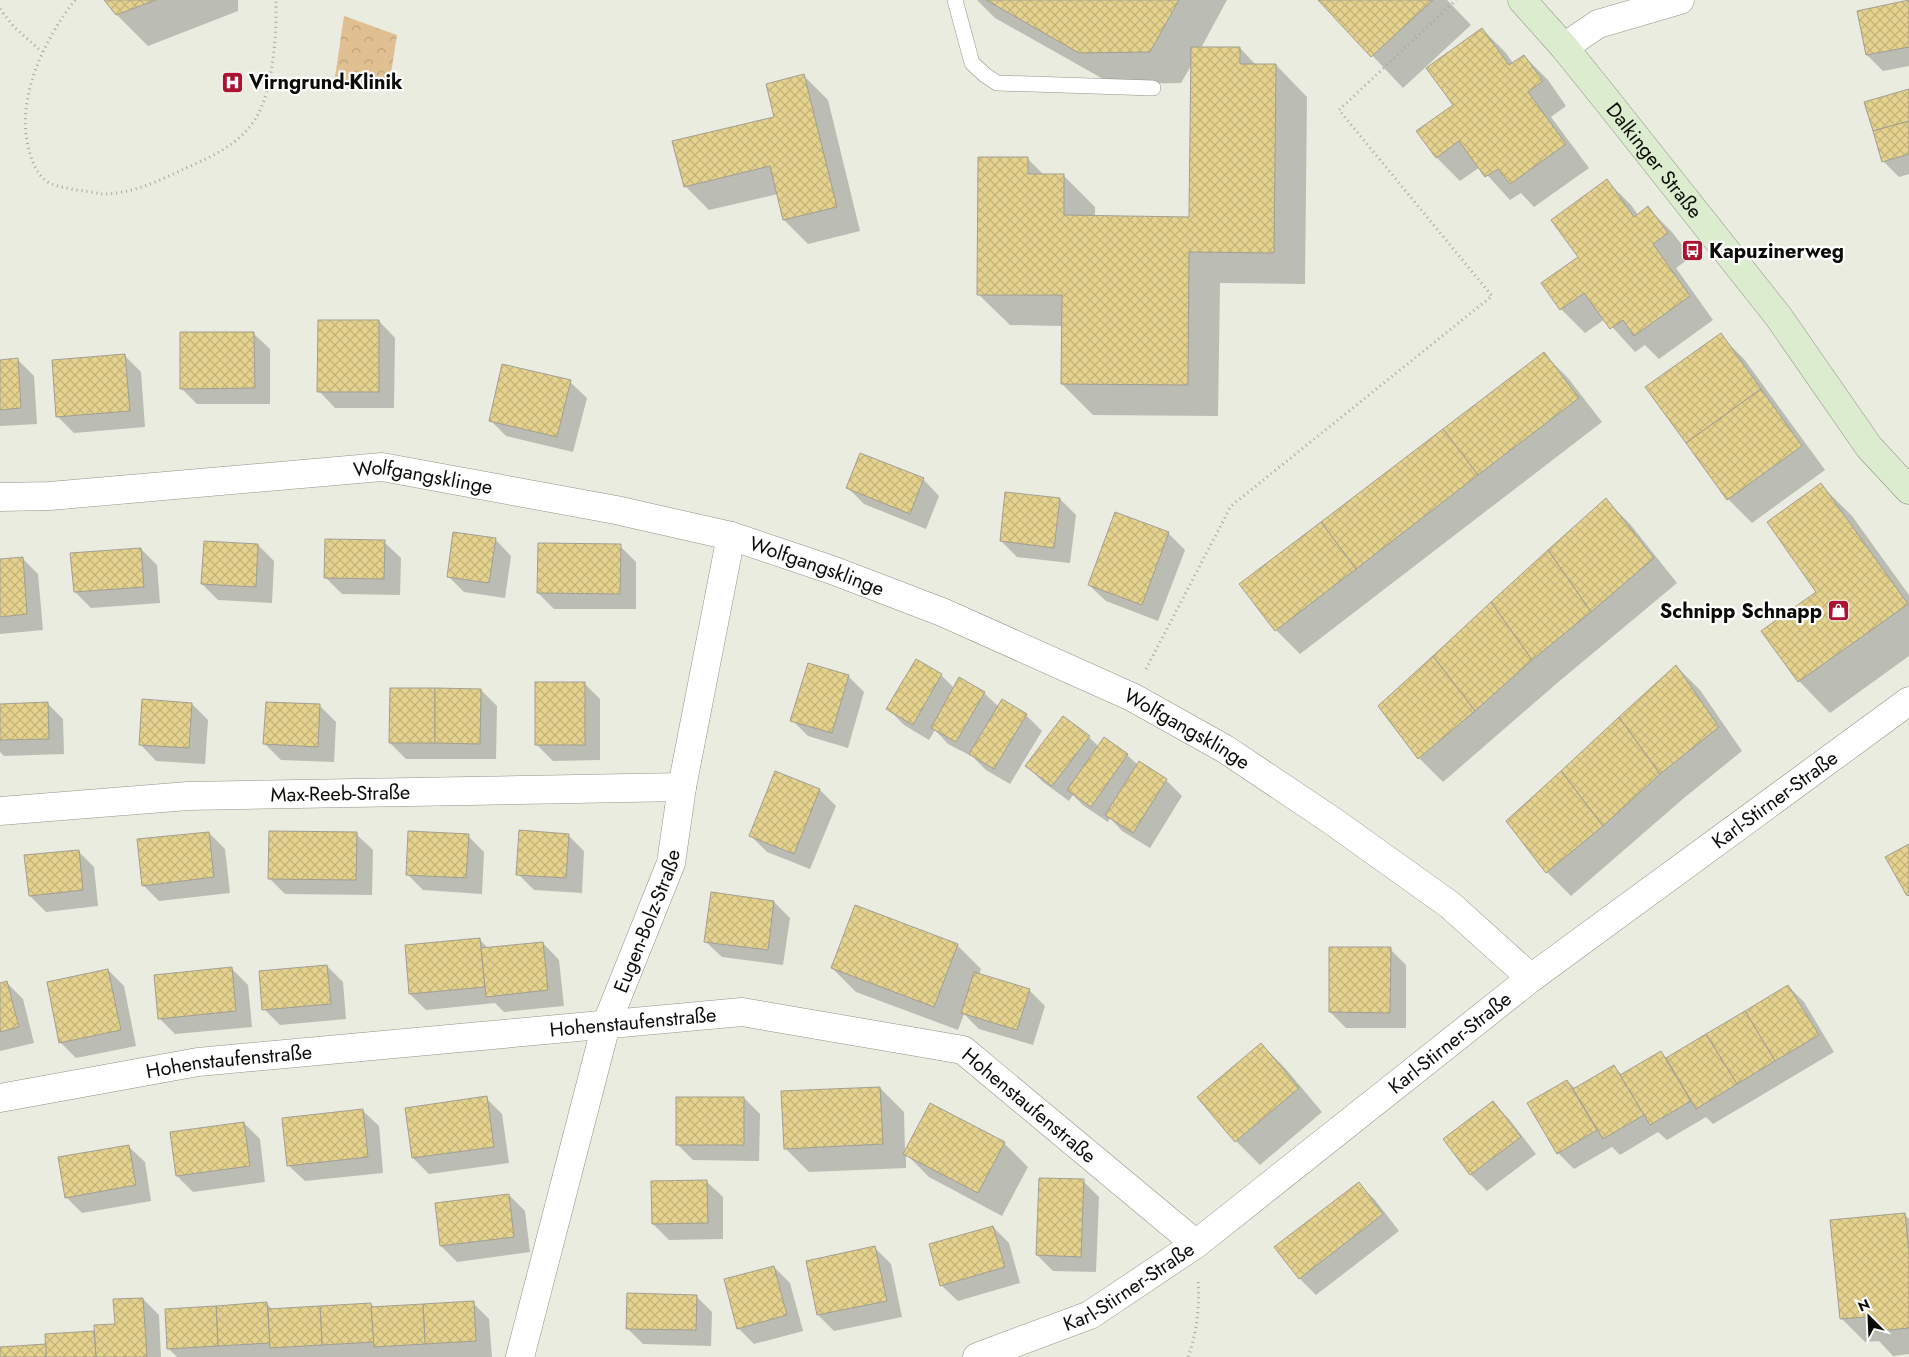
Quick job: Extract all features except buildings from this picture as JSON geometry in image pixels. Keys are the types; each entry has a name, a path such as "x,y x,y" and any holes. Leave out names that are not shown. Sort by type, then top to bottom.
{"street":[{"name":"Dalkinger Straße","path":"1522,0 1564,47 1778,316 1869,447 1909,490"},
{"path":"1564,47 1598,24 1680,0"},
{"name":"Wolfgangsklinge","path":"0,497 50,496 382,467 616,510 731,536 832,570 942,612 1132,696 1225,749 1332,820 1450,905 1531,978"},
{"name":"Eugen-Bolz-Straße","path":"520,1357 606,1024 671,863 682,787 731,536"},
{"name":"Karl-Stirner-Straße","path":"977,1357 1090,1315 1196,1244 1531,978 1909,701"},
{"name":"Max-Reeb-Straße","path":"0,811 188,796 682,787"},
{"name":"Hohenstaufenstraße","path":"0,1098 198,1062 742,1012 963,1050 1196,1244"}],"lane":[{"path":"956,0 972,63 997,83 1153,88"}],"path":[{"path":"76,0 60,19 42,52 25,112 26,138 33,165 47,181 63,188 104,194 136,189 174,174 239,140 256,118 267,92 276,18 276,0"},
{"path":"1132,696 1231,506 1492,296 1339,110 1456,0"},
{"path":"0,10 14,27 42,52"},
{"path":"1188,1357 1194,1342 1199,1293 1196,1244"}],"green space":[{"path":"344,16 397,35 390,80 334,84"}],"place":[{"name":"Virngrund-Klinik","path":"233,82"},
{"name":"Kapuzinerweg","path":"1693,251"},
{"name":"Schnipp Schnapp","path":"1838,611"}]}
